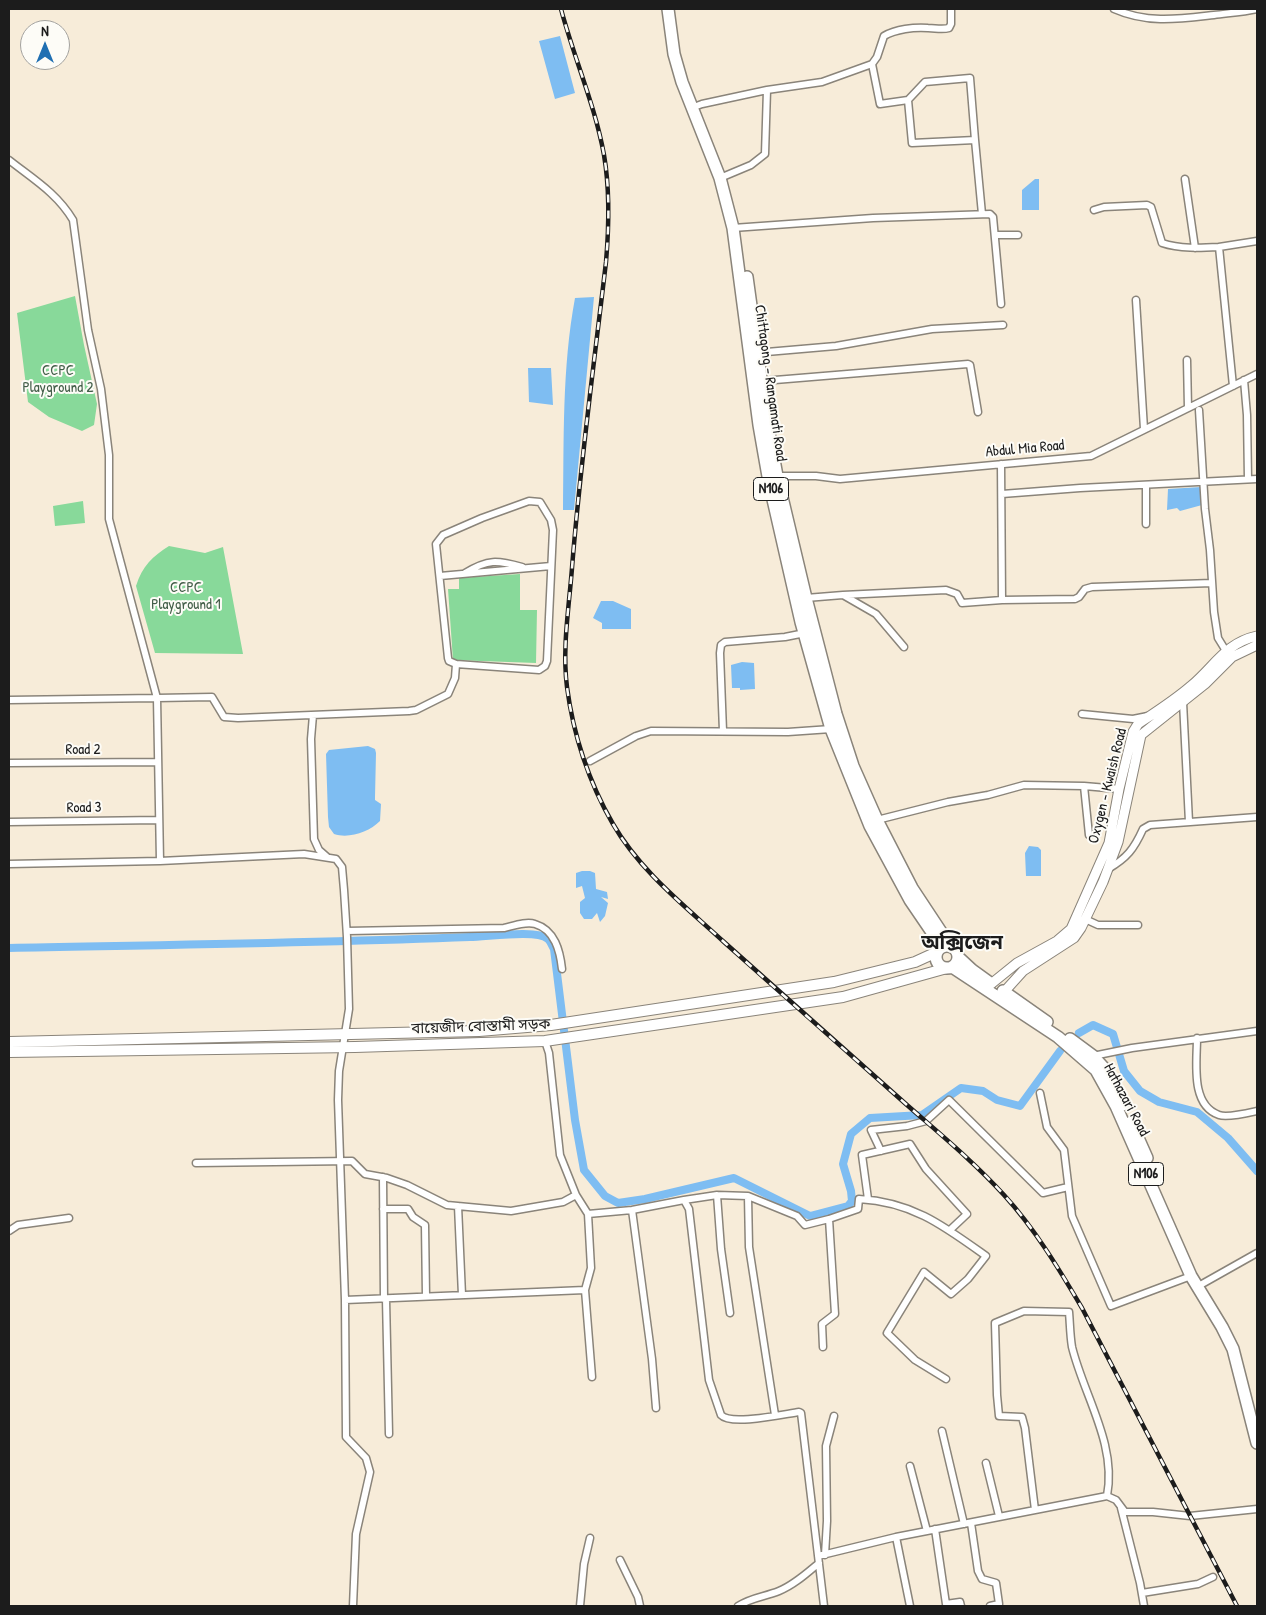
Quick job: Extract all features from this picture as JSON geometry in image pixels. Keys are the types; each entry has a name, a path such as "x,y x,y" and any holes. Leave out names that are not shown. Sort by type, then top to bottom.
{"highway":[{"name":"Chittagong - Rangamati Road","path":"668,9 674,54 682,82 694,106 723,177 736,228 754,353 759,425 769,482 804,633 831,729 870,826 910,900 943,949"},
{"name":"Chittagong - Rangamati Road","path":"675,9 685,69 694,106"},
{"name":"Chittagong - Rangamati Road","path":"754,353 763,381 767,420 778,476 806,598 836,714 853,766 877,820 943,949"},
{"name":"N106","path":"943,949 956,951 952,964 938,963 936,959 943,949"},
{"name":"Hathazari Road","path":"952,964 972,970 1093,1056 1104,1067 1140,1141 1202,1284 1231,1329 1240,1354 1257,1420"},
{"name":"Hathazari Road","path":"952,964 1058,1037 1096,1070 1119,1115 1191,1276 1233,1349 1257,1444"}],"main road":[{"name":"Oxygen - Kwaish Road","path":"991,984 1017,963 1057,941 1071,929 1109,843 1119,789 1133,732 1138,724 1191,686 1234,644 1257,636"},
{"name":"Oxygen - Kwaish Road","path":"1004,992 1023,971 1074,938 1086,920 1118,842 1141,735 1206,684 1232,657 1257,645"},
{"name":"বায়েজীদ বোস্তামী সড়ক","path":"9,1042 479,1031 551,1025 834,982 915,962 943,949"},
{"name":"বায়েজীদ বোস্তামী সড়ক","path":"9,1052 342,1047 548,1041 843,997 952,964"}],"street":[{"path":"694,106 767,90 822,82 872,64 884,36 893,31 914,28 943,30 949,28 951,24 951,9"},
{"path":"1114,9 1139,17 1177,19 1257,9"},
{"path":"872,64 880,104 908,100 925,82 970,78 982,214"},
{"path":"723,177 751,165 765,154 767,90"},
{"path":"908,100 912,143 975,140"},
{"path":"9,160 51,192 64,205 73,220 88,330 102,398 109,455 109,519 157,698 160,860"},
{"path":"1185,179 1195,248"},
{"path":"1094,210 1104,207 1147,205 1151,207 1162,243 1171,246 1219,247 1257,241"},
{"path":"736,228 873,218 992,215 1001,304"},
{"path":"995,235 1018,235"},
{"path":"1219,247 1233,386"},
{"path":"1136,300 1144,429"},
{"path":"754,353 836,346 932,328 1004,325"},
{"path":"1187,360 1188,408"},
{"path":"763,381 968,364 970,365 978,412"},
{"name":"Abdul Mia Road","path":"778,476 816,476 840,479 1091,456 1257,374"},
{"path":"1244,380 1247,415 1248,480"},
{"path":"1199,410 1203,482 1218,638 1226,651"},
{"path":"1001,464 1002,600"},
{"path":"1002,494 1257,479"},
{"path":"1146,485 1146,524"},
{"path":"528,501 540,502 551,520 553,530 547,661 545,666 539,670 456,664 449,661 440,576 436,544 443,534 528,501"},
{"path":"440,576 551,566"},
{"path":"806,598 946,590 957,594 962,603 1002,600 1075,599 1079,597 1084,589 1092,587 1212,583"},
{"path":"843,595 876,614 904,647"},
{"path":"723,731 721,645 725,642 785,637 804,633"},
{"path":"9,700 212,697 224,717 238,718 416,710 448,694 455,678 456,664"},
{"path":"1183,702 1189,822"},
{"path":"1082,714 1133,719 1152,715"},
{"path":"313,715 311,739 314,839 319,850 328,858"},
{"path":"590,761 636,736 652,730 788,732 831,729"},
{"name":"Road 2","path":"9,763 158,762"},
{"path":"877,820 1024,785 1084,786 1119,789"},
{"path":"1084,786 1089,835"},
{"path":"1108,870 1135,847 1143,829 1150,826 1257,817"},
{"name":"Road 3","path":"9,822 159,820"},
{"path":"9,864 304,854 336,859 342,867 348,946 349,1009 339,1071 338,1100 341,1161 346,1437 366,1458 370,1472 356,1534 353,1606"},
{"path":"1086,920 1098,925 1138,925"},
{"path":"347,934 504,928 522,924 535,924 548,932 557,943 562,969"},
{"path":"1093,1056 1197,1038 1257,1032"},
{"path":"1197,1038 1199,1094 1205,1106 1220,1115 1257,1112"},
{"path":"548,1041 560,1155 576,1195 588,1214 591,1268 585,1290 592,1377"},
{"path":"1040,1094 1047,1127 1064,1150 1072,1216 1111,1306 1191,1276"},
{"path":"881,1151 871,1130 907,1126 926,1121 949,1100 1043,1193 1068,1187"},
{"path":"868,1199 862,1155 910,1144 926,1169 967,1214 950,1230"},
{"path":"196,1162 352,1161 365,1174 407,1185 448,1205 511,1211 563,1202 576,1195"},
{"path":"384,1178 383,1208 389,1434"},
{"path":"588,1214 632,1210 717,1195 748,1196 797,1216 805,1225 858,1209 859,1199 880,1200 913,1209 950,1230 986,1256 968,1279 951,1294 924,1272 887,1333 915,1360 946,1379"},
{"path":"717,1195 721,1249 730,1313"},
{"path":"748,1196 749,1247 776,1416"},
{"path":"684,1200 689,1209 709,1380 721,1416 737,1420 800,1412 802,1415 821,1558 824,1606"},
{"path":"458,1206 462,1295"},
{"path":"383,1208 408,1209 414,1217 425,1225 426,1296"},
{"path":"632,1210 652,1359 656,1408"},
{"path":"9,1231 18,1225 69,1218"},
{"path":"824,1347 822,1324 834,1314 829,1219"},
{"path":"1202,1284 1257,1253"},
{"path":"344,1300 585,1290"},
{"path":"1035,1510 1022,1417 999,1416 997,1395 995,1323 1024,1311 1069,1312 1072,1345 1089,1399 1102,1429 1110,1481 1107,1496"},
{"path":"821,1558 827,1521 826,1446 834,1416"},
{"path":"942,1431 978,1571 982,1579 996,1583 999,1604 990,1606"},
{"path":"986,1463 999,1516"},
{"path":"910,1466 927,1531"},
{"path":"738,1606 750,1598 780,1590 807,1573 821,1558 896,1537 999,1516 1107,1496 1116,1500 1125,1512 1153,1512 1190,1516 1257,1509"},
{"path":"1121,1506 1144,1606"},
{"path":"934,1530 946,1604 960,1602 961,1606"},
{"path":"896,1537 910,1606"},
{"path":"580,1606 584,1564 590,1538"},
{"path":"620,1560 638,1597 640,1606"},
{"path":"1142,1593 1198,1584 1213,1577"}],"green space":[{"name":"CCPC Playground 2","path":"75,296 97,404 94,425 82,431 49,417 28,402 17,313"},
{"path":"83,501 85,523 55,526 53,506"},
{"name":"CCPC Playground 1","path":"169,546 205,553 223,547 243,654 155,653 136,586 141,573 149,562"},
{"path":"520,574 520,610 537,610 536,663 453,660 448,589 459,589 459,578"}],"water":[{"path":"560,36 575,93 555,99 539,41"},
{"path":"1035,179 1039,179 1039,210 1022,210 1022,190"},
{"path":"594,297 574,510 563,510 564,404 571,324 575,298"},
{"path":"528,368 551,368 553,405 529,402"},
{"path":"1201,487 1202,505 1180,511 1177,508 1167,510 1168,489"},
{"path":"601,601 613,601 631,609 631,629 602,629 602,623 593,618"},
{"path":"742,662 754,663 755,689 740,690 740,688 732,688 731,665"},
{"path":"368,746 375,749 376,753 375,800 381,804 380,821 358,834 346,836 334,834 329,827 328,817 326,754 329,750"},
{"path":"1029,846 1038,847 1041,850 1041,876 1026,876 1025,853"},
{"path":"582,871 595,873 596,889 607,892 608,899 601,897 608,903 605,916 600,922 597,913 592,919 584,919 580,913 580,902 585,898 582,886 576,888 576,873"}],"waterway":[{"path":"9,948 355,941 511,934 542,936 550,941 554,949 575,1120 584,1170 605,1196 618,1203 645,1199 734,1178 810,1216 848,1206 852,1201 851,1191 843,1164 851,1134 870,1118 922,1115 961,1088 983,1091 997,1100 1020,1106 1060,1051"},
{"path":"1079,1033 1093,1025 1113,1034 1124,1071 1140,1091 1159,1102 1197,1112 1228,1138 1257,1171"}],"railway":[{"path":"561,9 600,136 606,168 608,195 606,262 579,492 566,628 565,658 567,687 573,722 589,775 604,808 624,841 664,887 969,1160 993,1183 1026,1222 1082,1308 1237,1606"}],"district":[{"name":"অক্সিজেন","path":"962,944"}]}
